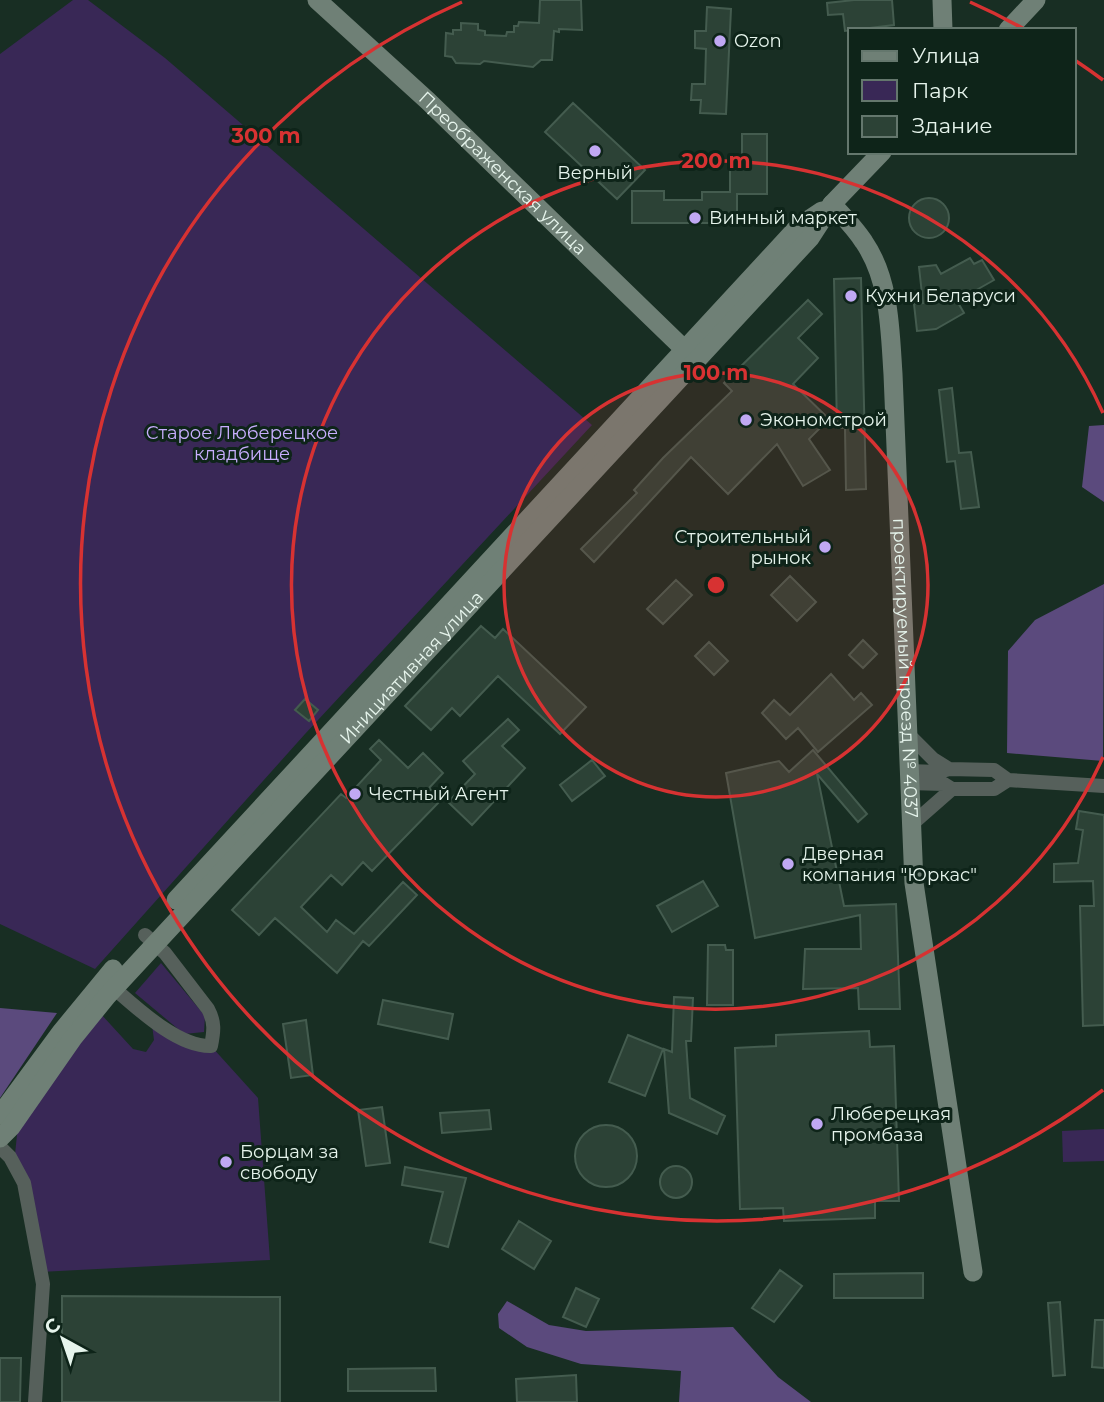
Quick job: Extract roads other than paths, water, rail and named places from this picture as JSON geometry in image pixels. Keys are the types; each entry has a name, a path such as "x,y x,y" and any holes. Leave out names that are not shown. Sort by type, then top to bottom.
{"main road":[{"name":"Преображенская улица","path":"317,0 428,101 684,350"},
{"path":"942,0 943,28"},
{"path":"1010,28 1036,0"},
{"name":"Инициативная улица","path":"0,1115 62,1031 109,984 684,350 798,227 832,204 881,154"},
{"name":"Инициативная улица","path":"149,939 810,238 832,204"},
{"name":"проектируемый проезд № 4037","path":"832,204 863,240 873,257 887,306 893,374 914,883 973,1272"},
{"name":"Инициативная улица","path":"0,1138 11,1127 109,984"}],"street":[{"path":"907,733 933,759 949,769"},
{"path":"909,777 949,769 994,771 1008,780 1104,786"},
{"path":"909,777 944,784 952,789 994,789 1008,780"},
{"path":"911,825 952,789"},
{"path":"109,984 183,1041 199,1047 211,1046 215,1031 208,1009 149,939"},
{"path":"0,1147 24,1183 43,1284 35,1402"}],"place":[{"name":"Ozon","path":"720,41"},
{"name":"Верный","path":"595,151"},
{"name":"Винный маркет","path":"695,218"},
{"name":"Кухни Беларуси","path":"851,296"},
{"name":"Экономстрой","path":"746,420"},
{"name":"Строительный рынок","path":"825,547"},
{"name":"Честный Агент","path":"355,794"},
{"name":"Дверная компания \"Юркас\"","path":"788,864"},
{"name":"Люберецкая промбаза","path":"817,1124"},
{"name":"Борцам за свободу","path":"226,1162"}],"park label":[{"name":"Старое Люберецкое кладбище","path":"242,443"}]}
